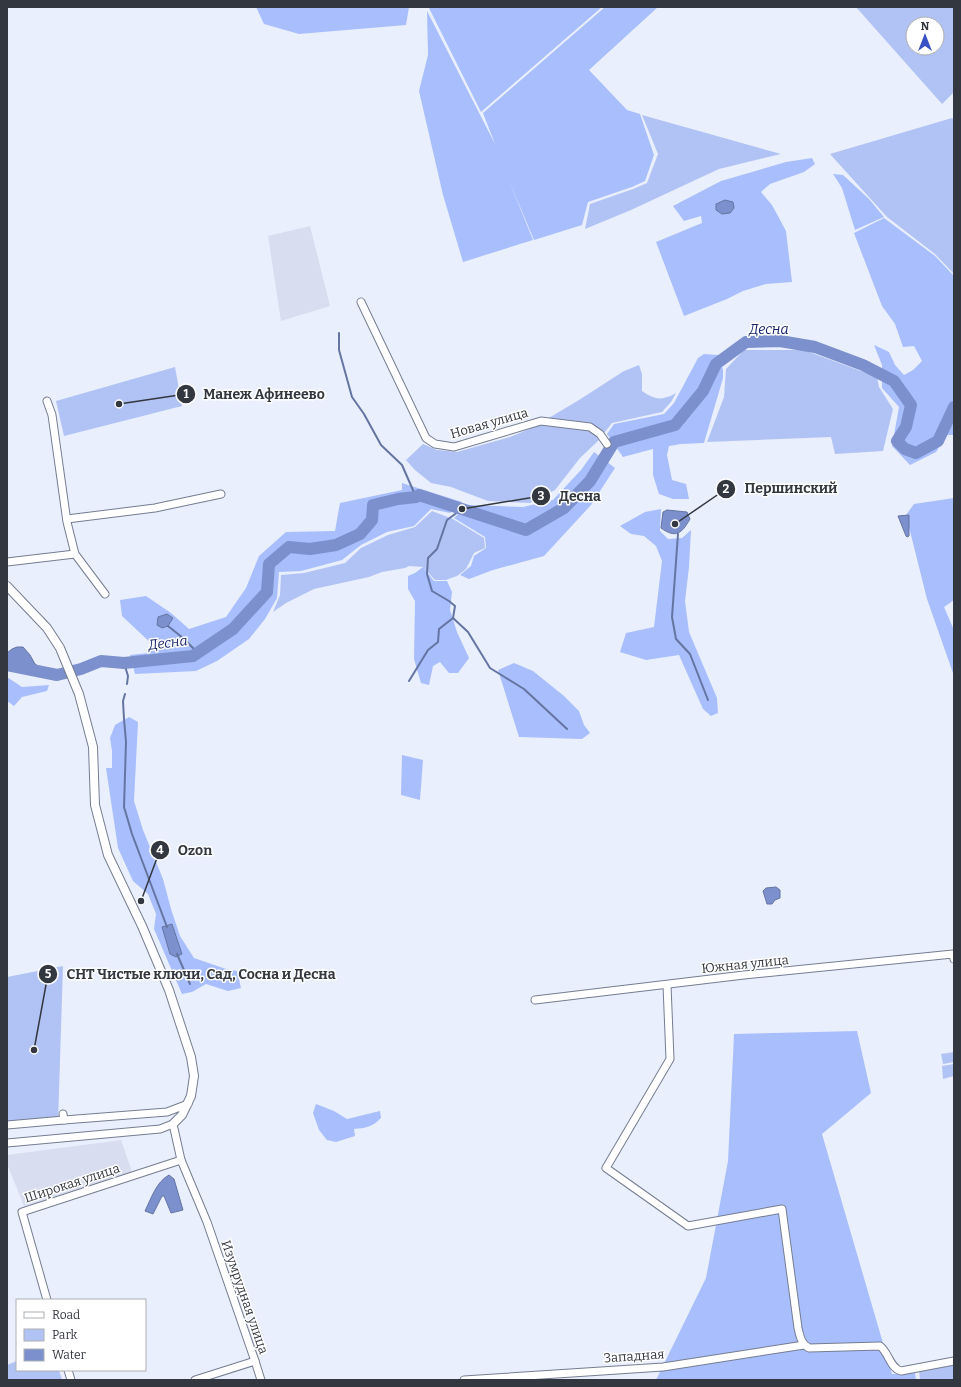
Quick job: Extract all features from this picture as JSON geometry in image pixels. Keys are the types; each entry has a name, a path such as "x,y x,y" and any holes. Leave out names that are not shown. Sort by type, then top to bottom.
{"street":[{"name":"Новая улица","path":"361,302 426,438 435,444 454,447 540,421 590,427 600,434 607,444"},
{"path":"48,401 52,415 67,519 75,554 105,594"},
{"path":"67,519 155,508 221,494"},
{"path":"7,562 75,554"},
{"path":"7,586 47,628 60,648 79,694 93,747 95,805 108,855 142,926 169,990 191,1058 194,1076 191,1096 182,1115 173,1124 160,1129 7,1143"},
{"name":"Южная улица","path":"535,1000 744,975 953,954 954,959"},
{"path":"667,985 670,1059 606,1168 688,1226 782,1209 798,1328 800,1338 804,1345"},
{"path":"7,1125 64,1117 167,1112 188,1104"},
{"path":"173,1124 181,1160"},
{"name":"Изумрудная улица","path":"181,1160 206,1222 255,1361 260,1380"},
{"name":"Широкая улица","path":"47,1299 22,1212 181,1160"},
{"name":"Западная","path":"464,1380 663,1367 804,1345 810,1348 880,1346 896,1370 901,1371 954,1361"},
{"path":"195,1380 255,1361"}],"shaded area":[{"path":"256,7 409,7 406,25 299,34 264,24"},
{"path":"427,7 602,7 481,112 429,8"},
{"path":"605,7 658,7 589,70 627,110 640,114 654,155 645,181 588,202 582,225 534,240 508,178 533,240 463,262 443,195 419,91 428,55 427,11 495,144 483,113"},
{"path":"812,158 815,164 804,172 770,184 761,192 772,205 786,231 792,282 766,284 743,291 684,316 656,242 702,223 701,216 684,221 673,206 721,181 786,162"},
{"path":"833,174 843,175 869,199 884,217 855,230 842,188"},
{"path":"884,218 935,256 954,276 954,435 947,435 936,452 910,465 892,446 899,407 882,388 882,365 874,345 889,352 895,365 904,375 913,370 922,361 914,346 903,347 895,324 882,306 854,233"},
{"path":"310,226 330,306 281,321 268,236"},
{"path":"704,354 718,355 723,370 723,378 704,443 669,446 667,455 672,480 686,484 689,499 673,499 659,494 653,475 653,449 623,457 607,434 614,424 664,414 674,403 698,358"},
{"path":"594,452 615,468 591,505 544,556 493,570 469,579 460,575 471,566 474,556 486,548 485,537 454,518 468,505 523,507 553,500 581,470"},
{"path":"402,483 462,502 450,513 431,509 414,526 387,532 361,545 342,560 301,571 279,572 277,598 265,619 249,639 217,661 196,671 135,674 130,655 149,653 154,646 122,616 120,600 146,596 171,613 189,629 226,617 246,588 259,556 286,532 335,531 340,503 402,490"},
{"path":"954,498 954,600 944,607 954,630 954,676 927,599 906,515 914,504"},
{"path":"661,509 660,531 668,539 682,538 691,530 685,601 689,632 717,698 718,713 711,716 703,709 679,655 646,660 620,652 626,633 654,627 662,561 656,546 644,536 631,534 620,526 645,512"},
{"path":"423,567 434,581 447,581 452,592 450,610 457,632 469,658 458,673 449,673 440,662 433,666 429,685 421,683 414,659 415,601 408,589 408,576"},
{"path":"514,663 533,671 564,696 579,711 584,725 590,733 582,739 519,737 498,670"},
{"path":"7,677 22,687 49,685 47,691 22,697 14,706 7,701"},
{"path":"129,717 138,722 134,801 143,830 163,879 180,936 194,958 226,969 237,971 241,988 228,991 206,984 192,992 182,994 154,929 156,914 148,894 133,881 118,848 106,768 112,768 110,738 115,725"},
{"path":"402,755 423,760 420,800 401,795"},
{"path":"857,1031 871,1093 822,1134 892,1374 915,1373 916,1380 656,1380 706,1278 728,1161 734,1034"},
{"path":"316,1104 334,1111 347,1119 380,1111 381,1118 369,1126 354,1129 355,1136 336,1142 327,1140 319,1130 313,1113"},
{"path":"121,1140 132,1172 24,1206 7,1164 7,1155"}],"green space":[{"path":"856,7 954,7 954,92 942,104"},
{"path":"642,115 781,154 719,169 631,210 585,229 590,204 647,183 658,154"},
{"path":"952,118 954,120 954,274 935,254 887,217 830,154"},
{"path":"744,350 804,350 877,377 879,387 893,409 883,451 835,454 831,437 707,442 724,397 726,369"},
{"path":"639,365 642,374 642,391 655,398 663,398 676,393 671,402 662,412 612,423 598,441 580,458 555,490 530,503 488,501 451,487 431,483 415,470 406,460 423,444 437,450 457,452 510,437 532,428 624,371"},
{"path":"175,367 182,406 64,436 56,401"},
{"path":"432,511 453,519 484,538 485,548 474,553 466,569 457,576 446,580 435,580 423,567 409,566 382,572 369,577 314,589 286,603 273,612 280,595 281,575 304,573 345,563 361,548 388,535 415,527"},
{"path":"63,966 58,1123 7,1128 7,977"},
{"path":"954,1052 954,1062 943,1064 941,1054"},
{"path":"954,1064 954,1076 943,1079 942,1066"},
{"path":"16,1361 16,1371 59,1371 62,1380 7,1380 7,1365"},
{"path":"954,1364 954,1380 920,1380 919,1369"}],"water":[{"path":"725,200 733,202 734,208 730,213 722,214 716,210 716,204"},
{"path":"667,510 687,512 690,519 684,528 678,533 671,533 661,528 663,512"},
{"path":"909,515 909,536 907,537 898,516"},
{"path":"167,614 173,618 168,626 162,628 157,625 158,617"},
{"path":"17,647 23,647 35,664 51,674 7,665 7,653"},
{"path":"776,887 780,890 780,898 775,900 772,904 767,904 763,891 766,888"},
{"path":"172,924 182,954 176,957 170,954 162,927"},
{"path":"169,1175 174,1179 183,1210 171,1213 164,1196 162,1196 153,1214 145,1211 157,1186"}],"waterway":[{"path":"339,333 339,350 352,397 364,414 381,445 402,465 416,497"},
{"name":"Десна","path":"7,665 57,675 81,669 101,661 124,663 193,656 233,629 267,592 269,564 289,547 310,549 336,545 360,534 372,520 373,505 398,499 416,497 419,495 526,530 564,508 590,481 614,442 675,425 703,391 716,364 746,342 780,341 815,347 863,365 894,381 911,405 906,427 897,441 905,449 916,453 938,441 954,407"},
{"path":"409,681 428,650 438,642 439,629 453,618 455,606 432,591 427,574 428,558 437,549 447,520 462,509"},
{"path":"678,534 672,617 676,639 690,654 708,700"},
{"path":"453,618 468,632 490,668 524,689 567,729"},
{"path":"168,626 198,653"},
{"path":"124,663 128,676 127,684"},
{"path":"125,694 123,701 126,742 124,807 132,834 167,927"},
{"path":"177,954 190,984"}],"place":[{"name":"Манеж Афинеево","path":"119,404"},
{"name":"Десна","path":"462,509"},
{"name":"Першинский","path":"675,524"},
{"name":"Ozon","path":"141,901"},
{"name":"СНТ Чистые ключи, Сад, Сосна и Десна","path":"34,1050"}]}
